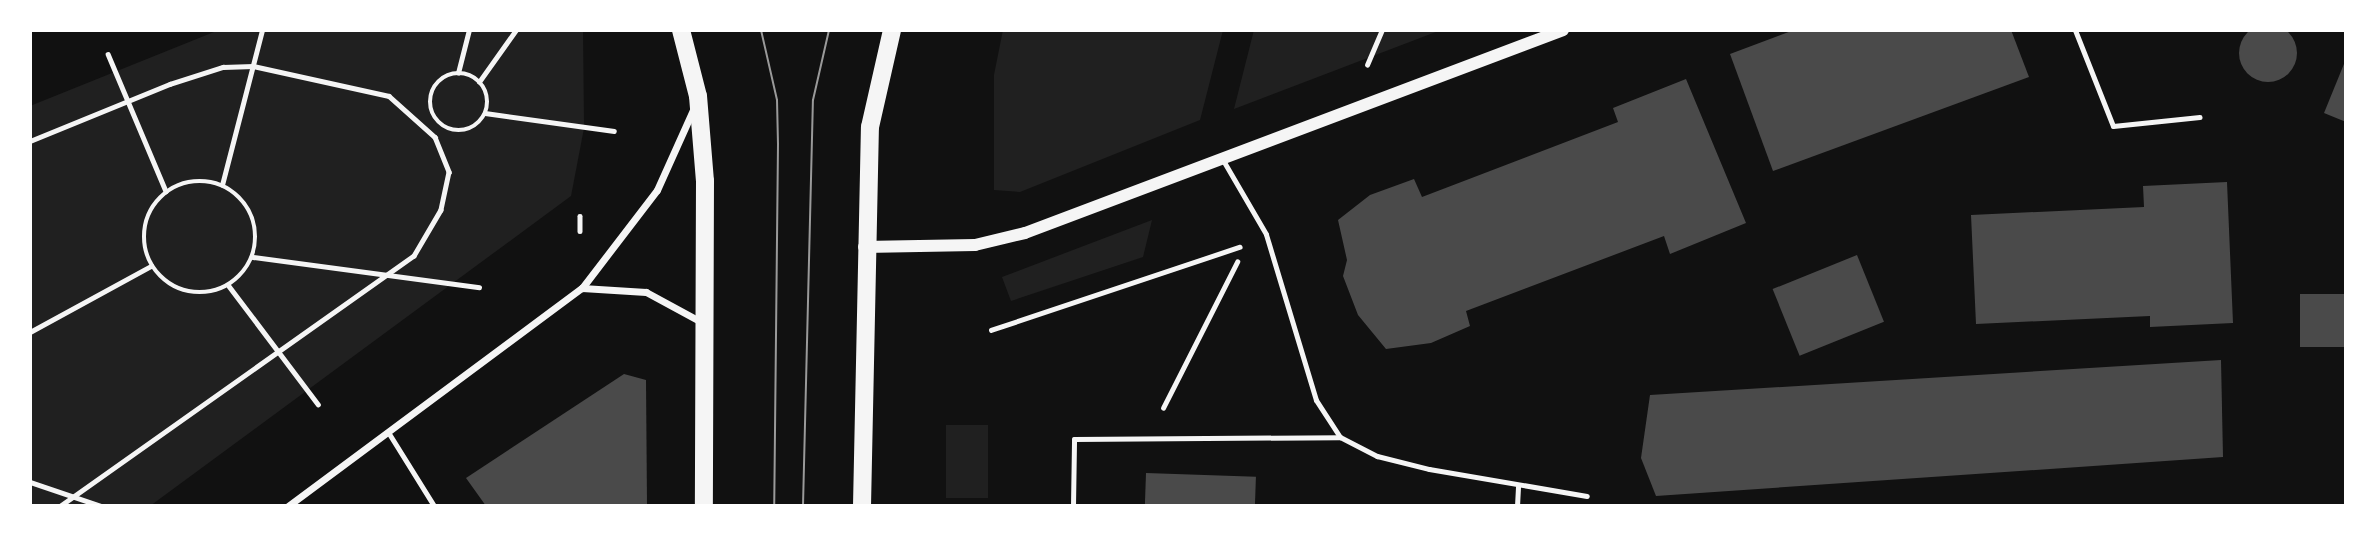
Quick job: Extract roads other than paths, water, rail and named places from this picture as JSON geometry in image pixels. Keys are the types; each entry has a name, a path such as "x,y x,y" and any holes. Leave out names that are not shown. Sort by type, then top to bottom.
{"main road":[{"path":"681,30 698,96 705,324 704,506"},
{"path":"862,506 864,247 870,127 892,30"}],"street":[{"path":"864,247 962,246 1025,233 1563,30"},
{"path":"288,506 582,288 677,156 698,96"},
{"path":"582,288 646,292 705,324"}],"lane":[{"path":"2075,30 2113,126 2200,117"},
{"path":"1223,160 1266,234 1316,400 1340,437"},
{"path":"388,432 434,506"},
{"path":"1073,506 1074,439 1340,437 1377,456 1518,486 1587,496"},
{"path":"1517,506 1518,486"}],"tram line":[{"path":"761,30 777,100 774,506"},
{"path":"803,506 813,100 829,30"}]}
